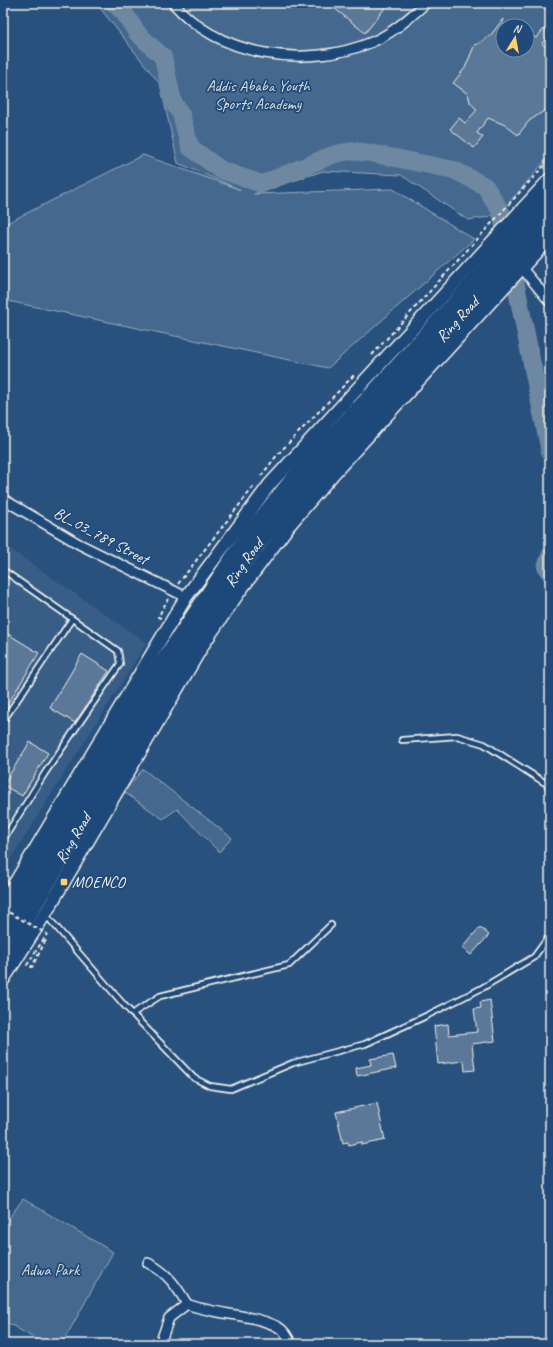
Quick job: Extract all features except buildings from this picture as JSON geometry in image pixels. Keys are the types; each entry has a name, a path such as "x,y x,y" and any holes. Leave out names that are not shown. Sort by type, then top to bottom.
{"highway":[{"name":"Ring Road","path":"3,957 195,636 256,546 303,488 393,391 511,257 519,223 550,198"},
{"name":"Ring Road","path":"3,928 159,668 250,533 308,461 370,397 550,218"}],"street":[{"path":"174,3 181,12 224,40 246,48 293,57 319,56 348,51 373,42 395,30 426,3"},
{"path":"519,223 550,179"},
{"path":"550,237 511,257 550,302"},
{"name":"Ring Road","path":"3,980 45,914 101,816 218,622 290,524 333,474 496,295 511,257"},
{"name":"Ring Road","path":"3,903 186,597 270,484 511,257"},
{"name":"BL_03_789 Street","path":"3,499 79,544 186,597"},
{"path":"148,1263 166,1274 175,1284 187,1304 266,1323 281,1329 290,1339 291,1344"},
{"path":"160,1344 169,1318 187,1304"}],"lane":[{"path":"3,570 118,651 120,664 45,773 3,840"},
{"path":"3,721 72,619"},
{"path":"402,740 457,736 484,744 547,784 550,792"},
{"path":"45,914 132,1014 194,1078 210,1086 231,1089 293,1064 365,1044 426,1016 482,988 534,957 550,935"},
{"path":"132,1014 160,996 289,965 331,925"}],"path":[{"path":"495,220 550,159"},
{"path":"3,909 47,934 27,965 32,967 47,938"}],"shaded area":[{"path":"3,544 147,643 3,871"}],"green space":[{"name":"Addis Ababa Youth Sports Academy","path":"96,3 550,3 550,155 503,210 488,217 468,220 401,175 323,171 254,194 393,189 474,239 328,368 3,300 3,225 143,155 241,190 178,163 160,84"},
{"path":"143,769 232,838 219,852 177,809 163,819 124,792"},
{"name":"Adwa Park","path":"23,1199 113,1252 62,1344 44,1344 3,1320 3,1226"}],"waterway":[{"path":"114,3 125,14 138,34 163,57 173,102 181,114 190,147 221,170 262,184 335,154 352,151 370,153 454,170 485,186 501,212 550,452"},
{"path":"550,556 546,567 550,573"}],"place":[{"name":"MOENCO","path":"64,882"}]}
